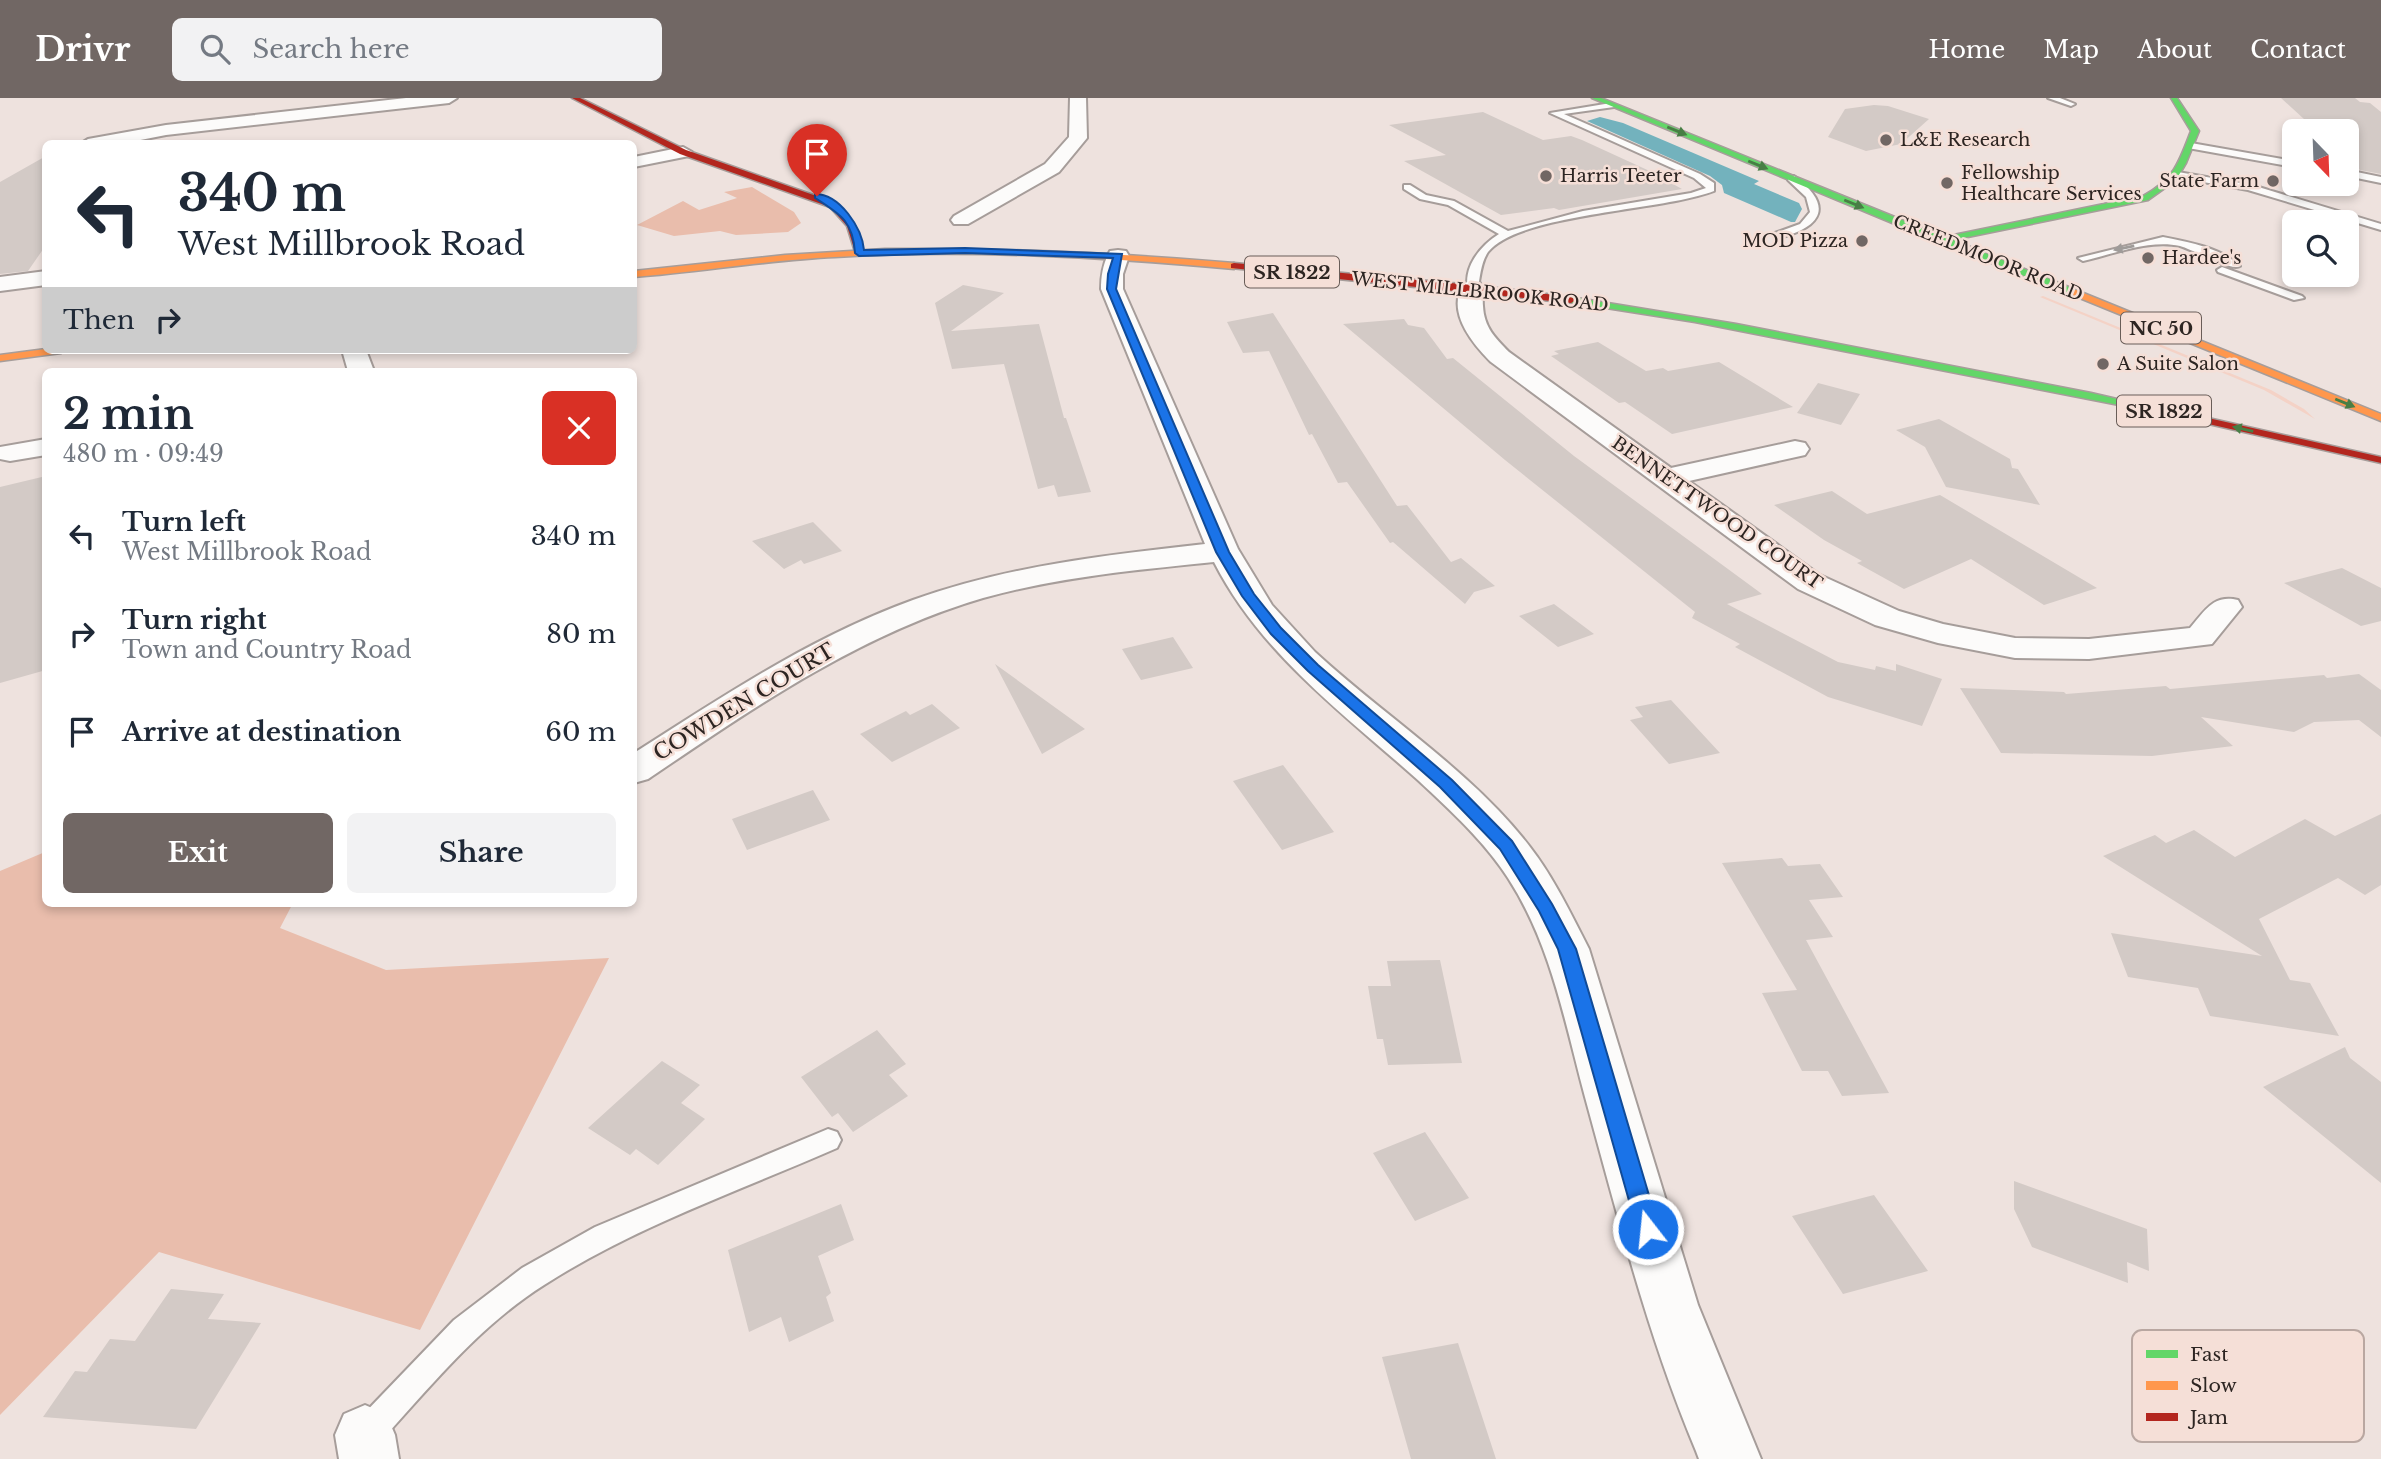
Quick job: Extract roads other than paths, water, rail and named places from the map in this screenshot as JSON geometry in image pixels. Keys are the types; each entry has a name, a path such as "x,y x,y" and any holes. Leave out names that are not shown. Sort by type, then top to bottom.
{"main road":[{"path":"575,98 683,152 799,193 817,196 840,210 858,235 859,253"},
{"name":"CREEDMOOR ROAD","path":"1595,98 2381,418"},
{"path":"1637,98 1761,148"},
{"path":"1941,240 2145,198 2161,190 2178,175 2195,131 2174,98"},
{"path":"799,193 800,200 827,216 833,239"},
{"name":"CREEDMOOR ROAD","path":"1952,224 2007,246"},
{"name":"WEST MILLBROOK ROAD","path":"637,274 698,265 833,239 859,253 965,251 1118,256 1472,288 1601,304 1945,369 2063,388 2381,460"},
{"path":"0,358 42,352"},
{"name":"WEST MILLBROOK ROAD","path":"1945,369 2139,423"},
{"path":"2274,374 2333,417"},
{"path":"2289,440 2328,438 2339,434"}],"street":[{"path":"111,140 166,130 449,98"},
{"path":"961,220 1052,168 1078,138 1078,98"},
{"path":"637,161 683,152"},
{"path":"1118,256 1112,274 1112,289 1222,552 1248,596 1276,631 1313,668 1446,783 1506,845 1546,908 1567,949 1670,1305 1717,1430 1731,1459"},
{"path":"0,284 42,279"},
{"name":"BENNETTWOOD COURT","path":"1472,288 1470,308 1476,334 1500,357 1809,582 1887,618 1938,633 2015,648 2089,649 2200,637 2226,607"},
{"path":"10,453 42,448"},
{"path":"1666,478 1795,449"},
{"name":"COWDEN COURT","path":"637,768 816,655 900,616 969,592 1074,568 1222,552"}],"lane":[{"path":"2052,98 2071,104"},
{"path":"1472,288 1483,251 1506,234 1527,226 1687,197 1711,189 1711,185 1704,180 1554,113 1611,105"},
{"path":"2191,146 2234,169 2381,227"},
{"path":"2178,175 2282,165"},
{"path":"2359,175 2381,180"},
{"path":"1779,235 1799,229 1814,219 1816,214 1817,208 1809,192 1791,178"},
{"path":"1407,187 1423,197 1451,203 1506,234"},
{"path":"2083,258 2163,240 2185,244 2235,266"},
{"path":"2222,270 2298,298"},
{"path":"367,1447 464,1330 531,1278 604,1236 828,1140"}],"water":[{"path":"1600,117 1623,123 1759,181 1754,184 1799,203 1802,209 1795,222 1791,222 1724,193 1722,185 1710,176 1587,121"}],"place":[{"name":"L&E Research","path":"1886,140"},
{"name":"Harris Teeter","path":"1546,176"},
{"name":"State Farm","path":"2273,181"},
{"name":"Fellowship Healthcare Services","path":"1947,183"},
{"name":"MOD Pizza","path":"1862,241"},
{"name":"Hardee's","path":"2148,258"},
{"name":"A Suite Salon","path":"2103,364"}]}
